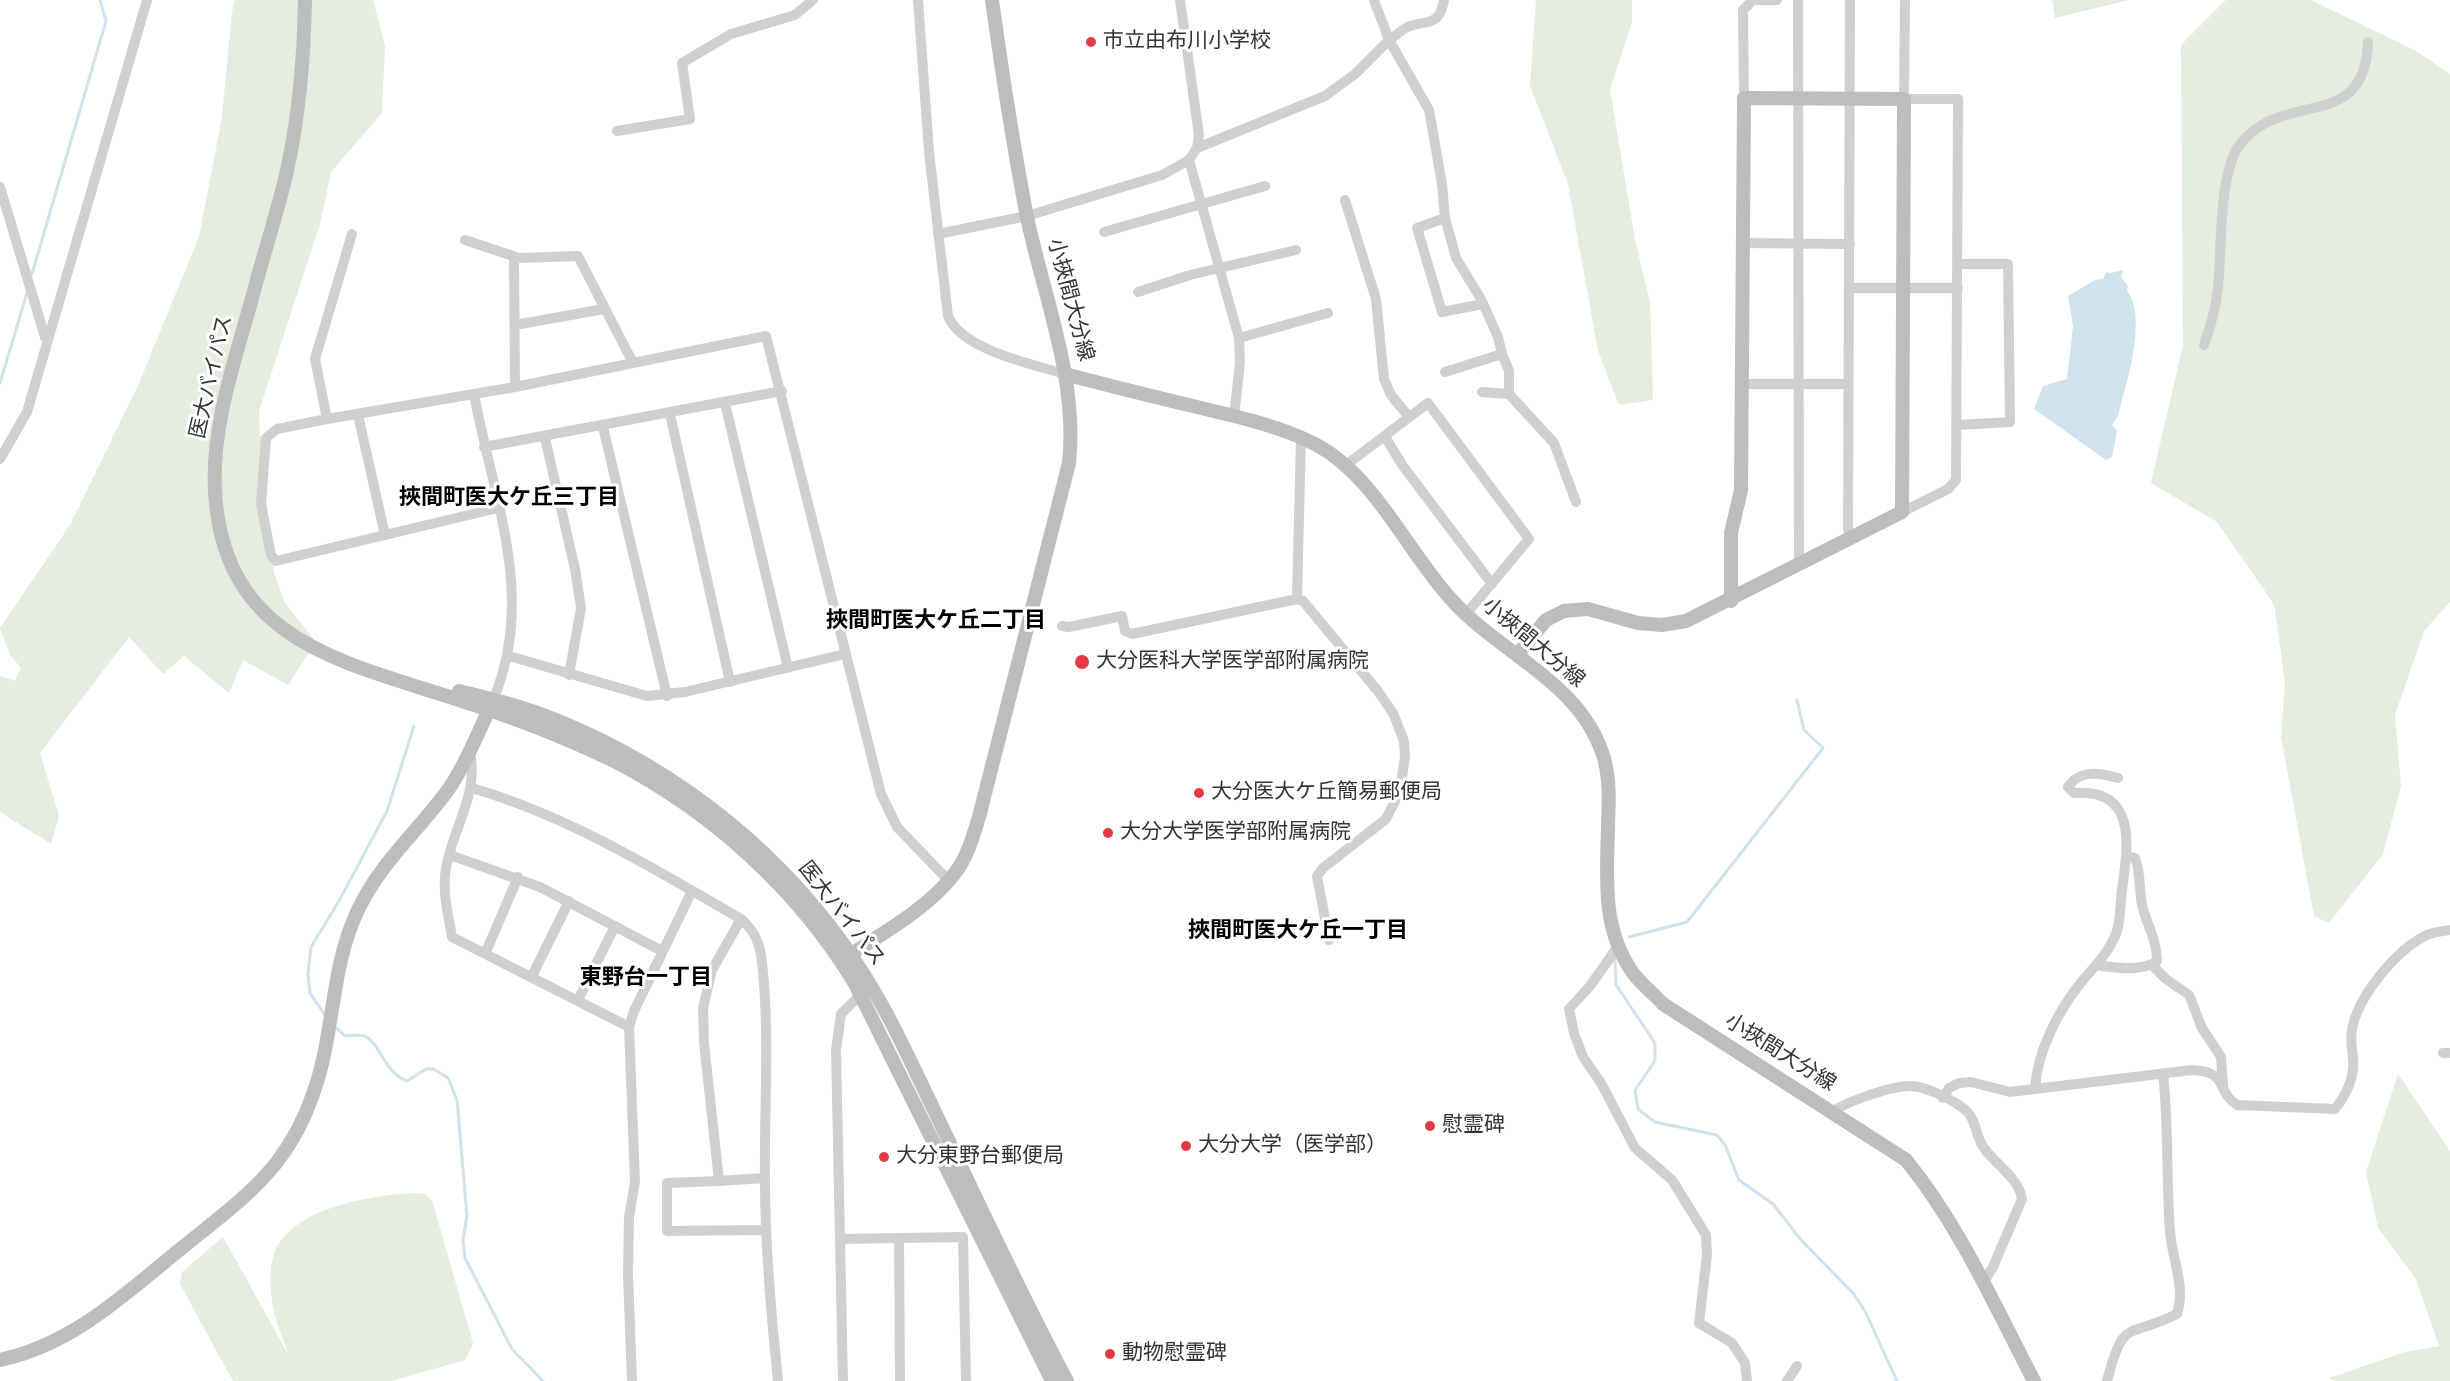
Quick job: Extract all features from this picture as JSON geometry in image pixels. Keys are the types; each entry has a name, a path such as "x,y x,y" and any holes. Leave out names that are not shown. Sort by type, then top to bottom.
{"main road":[{"name":"医大バイパス","path":"305,0 303,60 291,149 222,421 215,470 217,510 224,548 232,571 247,593 266,614 313,648 390,678 447,687 591,750 652,782 689,806 723,832 765,871 846,958 902,1044 1067,1381"},
{"name":"小挾間大分線","path":"992,0 1027,216 1065,374 1234,416 1301,437 1327,450 1346,465 1366,486 1436,582 1466,614 1568,697 1598,741 1608,778 1607,903 1609,920 1634,973 1663,1004 1906,1160 1929,1191 1983,1283 2034,1381"},
{"path":"1517,655 1546,620 1564,611 1588,609 1638,623 1662,625 1686,621 1731,601 1902,512 1904,99 1744,99 1741,490 1731,533 1731,601"},
{"path":"846,958 914,911 948,880 961,864 974,836 1063,493 1071,437 1065,374"},
{"path":"0,1360 50,1344 96,1317 243,1198 278,1161 301,1124 317,1085 342,952 357,912 380,872 448,790 470,752 491,705"},
{"name":"医大バイパス","path":"846,958 861,994 1052,1381"}],"street":[{"path":"0,459 25,418 147,0"},
{"path":"617,131 690,119 682,63 731,34 795,15 813,0"},
{"path":"918,0 938,234 951,325 965,337 990,350 1065,374"},
{"path":"1180,0 1196,103 1197,148"},
{"path":"1374,0 1389,40 1429,110 1442,184 1445,218 1456,258 1483,304 1498,337 1509,371 1509,394 1554,443 1576,502"},
{"path":"938,234 1027,216 1162,174 1189,160 1197,148 1325,96 1355,74 1389,40 1408,26 1431,23 1441,14 1444,0"},
{"path":"1744,99 1743,10 1753,0 1777,0"},
{"path":"1798,0 1799,566"},
{"path":"1850,0 1850,288 1847,384 1848,530 1851,539"},
{"path":"1902,512 1948,489 1956,480 1958,425 1958,99 1904,99 1905,0"},
{"path":"2204,345 2218,290 2226,182 2230,164 2240,144 2264,124 2338,100 2354,91 2361,80 2367,62 2368,42"},
{"path":"1189,160 1239,338 1240,363 1234,416"},
{"path":"1104,232 1265,186"},
{"path":"0,187 45,330 44,349"},
{"path":"1345,200 1376,298 1384,379 1391,394 1409,417"},
{"path":"1445,218 1418,228 1442,312 1483,304"},
{"path":"327,419 315,359 352,234"},
{"path":"465,240 513,257 578,256 633,363"},
{"path":"1743,243 1850,244"},
{"path":"1138,292 1190,275 1220,270 1296,250"},
{"path":"513,257 515,387"},
{"path":"1958,264 2008,264 2010,422 1958,425"},
{"path":"1850,288 1958,288"},
{"path":"515,325 604,309"},
{"path":"1239,338 1328,313"},
{"path":"498,508 276,561 271,555 261,504 266,438 277,429 515,387 766,336 782,391 845,654 884,803 897,827 948,880"},
{"path":"1445,372 1502,354"},
{"path":"1742,384 1847,384"},
{"path":"484,447 545,438 782,391"},
{"path":"1482,392 1509,394"},
{"path":"474,394 513,570 514,619 509,656 491,705"},
{"path":"725,403 788,668"},
{"path":"1346,465 1428,403 1528,539 1466,614"},
{"path":"670,414 730,682"},
{"path":"358,415 385,535"},
{"path":"603,427 667,696"},
{"path":"1297,598 1301,437"},
{"path":"1385,437 1403,466 1492,584"},
{"path":"545,438 575,569 581,608 569,675"},
{"path":"1062,626 1069,627 1122,616 1125,631 1132,634 1297,598 1303,601 1393,712 1405,748 1400,791 1386,819 1323,868 1317,876 1329,940"},
{"path":"509,656 647,696 667,696 845,654"},
{"path":"470,752 474,769 472,788 450,855 445,887 452,937 532,975 629,1027"},
{"path":"2035,1089 2044,1050 2059,1015 2097,965 2116,932 2128,856 2127,833 2113,801 2104,794 2074,793 2068,787 2072,781 2083,775 2101,773 2118,778"},
{"path":"472,788 547,814 692,891 741,919 751,927 758,940 762,962 766,1065 765,1230 778,1381"},
{"path":"450,855 518,877 662,951"},
{"path":"2097,965 2129,968 2152,965 2157,961 2156,940 2142,906 2139,867 2135,858 2128,856"},
{"path":"485,954 518,877"},
{"path":"632,1381 627,1275 629,1217 635,1182 629,1027 662,951 692,891"},
{"path":"532,975 568,902"},
{"path":"719,1181 704,1043 703,1008 712,970 741,919"},
{"path":"578,1000 615,926"},
{"path":"1943,1098 1949,1088 1959,1083 1971,1082 2010,1092 2163,1073 2206,1071 2217,1076 2229,1099 2237,1105 2335,1109 2345,1096 2352,1078 2352,1030 2366,994 2394,960 2411,945 2428,934 2450,930"},
{"path":"1619,945 1590,986 1573,1001 1569,1009 1572,1026 1584,1057 1601,1083 1635,1148 1672,1180 1706,1234 1707,1255 1699,1323 1732,1343 1745,1363 1748,1381"},
{"path":"2152,965 2166,980 2189,995 2202,1028 2221,1057 2223,1086"},
{"path":"843,1381 837,1026 844,1008 861,994"},
{"path":"2107,1381 2118,1344 2125,1333 2177,1314 2181,1300 2170,1232 2169,1138 2163,1073"},
{"path":"1833,1112 1877,1094 1912,1086 1964,1108 1974,1120 1983,1146 2021,1190 2020,1209 1983,1283"},
{"path":"765,1178 667,1183 667,1231 765,1230"},
{"path":"841,1239 963,1236 966,1381"},
{"path":"899,1239 900,1381"},
{"path":"1787,1381 1797,1366"}],"shaded area":[{"path":"235,0 373,0 385,46 382,113 331,172 320,224 259,411 260,436 266,438 261,472 274,573 285,603 316,642 288,685 243,660 229,693 184,656 163,674 129,637 40,753 59,816 51,844 0,812 0,676 15,681 21,668 10,655 0,628 70,525 137,388 199,237 222,117"},
{"path":"1536,0 1632,0 1632,22 1610,89 1635,240 1650,302 1653,400 1619,405 1598,351 1568,184 1530,86"},
{"path":"2052,0 2129,0 2055,18"},
{"path":"2226,0 2311,0 2416,51 2450,74 2450,602 2424,631 2395,715 2401,786 2383,854 2329,923 2314,916 2281,737 2285,682 2274,604 2217,522 2151,483 2183,345 2181,45"},
{"path":"2398,1074 2450,1151 2450,1381 2334,1381 2329,1378 2405,1352 2439,1346 2416,1279 2378,1228 2366,1172"},
{"path":"425,1194 432,1200 473,1343 465,1360 391,1381 233,1381 180,1284 182,1272 223,1237 288,1354 275,1315 270,1282 273,1257 285,1236 299,1224 336,1206 378,1197"}],"water":[{"path":"2123,270 2121,277 2128,286 2127,291 2136,317 2135,334 2126,387 2118,416 2112,425 2117,431 2112,457 2106,460 2034,409 2043,386 2067,379 2073,326 2068,296 2095,280 2103,279 2106,272"}],"waterway":[{"path":"32,274 106,21 100,0"},
{"path":"0,383 27,293"},
{"path":"1629,937 1687,922 1823,748 1804,730 1797,700"},
{"path":"327,1018 310,993 308,974 311,947 339,901 387,811 414,726"},
{"path":"1615,959 1616,985 1655,1043 1655,1061 1635,1090 1638,1109 1655,1122 1717,1135 1725,1145 1739,1180 1773,1204 1801,1240 1853,1293 1865,1311 1897,1381"},
{"path":"333,1025 345,1036 362,1035 370,1039 392,1071 407,1081 426,1069 434,1069 448,1078 457,1100 467,1216 463,1240 465,1258 512,1349 543,1381"}],"place":[{"name":"市立由布川小学校","path":"1091,42"},
{"name":"大分医科大学医学部附属病院","path":"1082,662"},
{"name":"大分医大ケ丘簡易郵便局","path":"1199,793"},
{"name":"大分大学医学部附属病院","path":"1108,833"},
{"name":"慰霊碑","path":"1430,1126"},
{"name":"大分大学（医学部）","path":"1186,1146"},
{"name":"大分東野台郵便局","path":"884,1157"},
{"name":"動物慰霊碑","path":"1110,1354"}],"district":[{"name":"挾間町医大ケ丘三丁目","path":"509,498"},
{"name":"挾間町医大ケ丘二丁目","path":"936,621"},
{"name":"挾間町医大ケ丘一丁目","path":"1298,931"},
{"name":"東野台一丁目","path":"646,978"}]}
